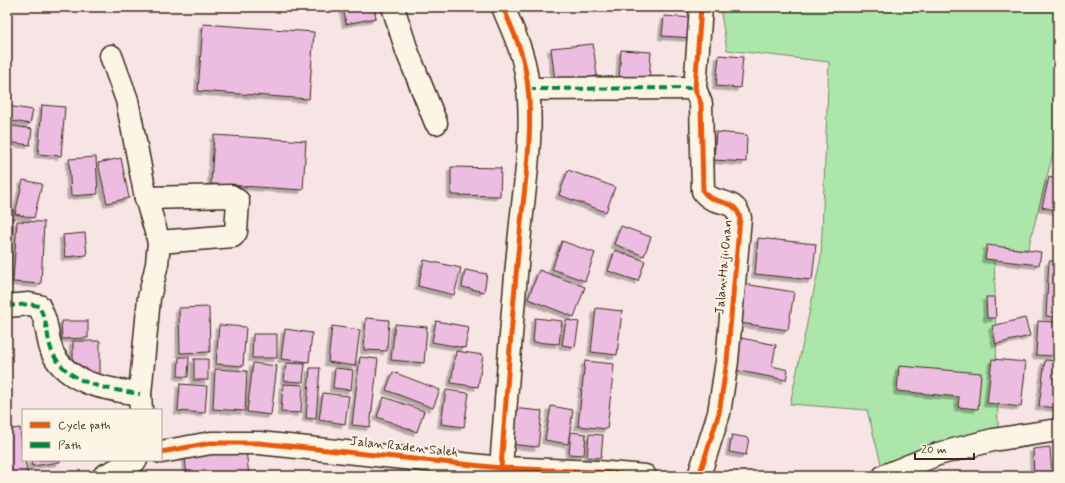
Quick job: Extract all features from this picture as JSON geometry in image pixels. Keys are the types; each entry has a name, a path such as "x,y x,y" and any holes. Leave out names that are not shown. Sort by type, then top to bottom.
{"street":[{"path":"393,7 407,51 436,123"},
{"path":"501,468 520,232 528,167 528,89 526,72 518,42 503,7"},
{"name":"Jalan Haji Onan","path":"699,476 719,413 727,361 740,218 736,208 731,204 711,199 706,196 703,191 701,104 695,88 701,7"},
{"path":"7,306 28,304 39,306 45,320 47,336 53,354 64,370 80,380 140,402 149,298 157,264 158,242 146,198 127,100 111,56"},
{"path":"528,89 695,88"},
{"path":"146,198 231,196 238,201 236,232 233,236 158,242"},
{"path":"884,476 938,454 993,440 1058,430"},
{"name":"Jalan Raden Saleh","path":"162,452 211,443 259,442 501,468 597,472 645,476"},
{"path":"104,476 134,461"}],"green space":[{"path":"720,7 1058,7 1058,142 1056,142 1028,249 994,249 998,428 882,467 867,410 790,404 821,257 829,62 727,50"}],"building":[{"path":"343,7 374,7 376,18 346,24"},
{"path":"664,16 694,18 693,38 662,36"},
{"path":"203,24 314,32 309,99 198,91"},
{"path":"593,44 597,76 555,81 551,48"},
{"path":"621,50 651,52 649,82 619,80"},
{"path":"719,55 743,57 740,88 716,86"},
{"path":"42,105 65,107 61,156 38,154"},
{"path":"7,106 33,110 30,124 7,120"},
{"path":"7,125 32,129 30,145 7,142"},
{"path":"716,132 747,135 746,162 714,160"},
{"path":"214,135 306,141 303,190 211,184"},
{"path":"96,157 98,194 71,196 69,159"},
{"path":"121,158 129,198 107,203 98,163"},
{"path":"451,167 501,168 500,196 451,195"},
{"path":"568,170 615,187 606,212 559,195"},
{"path":"1049,177 1058,180 1058,211 1042,207"},
{"path":"23,180 42,184 34,218 15,214"},
{"path":"7,210 14,210 12,234 7,234"},
{"path":"17,221 44,222 41,284 13,282"},
{"path":"621,226 651,237 644,256 614,244"},
{"path":"85,233 87,255 65,257 63,235"},
{"path":"758,238 816,244 812,280 755,274"},
{"path":"562,241 595,253 585,281 552,269"},
{"path":"987,245 1041,252 1039,265 985,259"},
{"path":"615,250 645,261 638,281 608,271"},
{"path":"424,260 461,268 454,295 418,286"},
{"path":"1049,261 1058,261 1056,317 1046,316"},
{"path":"465,270 487,274 484,292 462,287"},
{"path":"539,270 585,287 574,317 528,299"},
{"path":"738,283 794,292 788,330 733,322"},
{"path":"986,297 995,297 996,318 987,318"},
{"path":"209,307 210,352 180,353 179,308"},
{"path":"596,308 622,311 617,355 591,352"},
{"path":"366,318 389,320 387,351 364,350"},
{"path":"535,318 562,321 559,344 533,342"},
{"path":"1025,318 1030,336 996,344 992,326"},
{"path":"566,320 579,322 575,347 562,345"},
{"path":"61,321 88,321 88,338 62,339"},
{"path":"436,321 469,327 465,348 432,342"},
{"path":"1038,321 1056,322 1054,356 1036,355"},
{"path":"395,324 427,327 424,363 391,360"},
{"path":"219,325 246,327 243,366 216,364"},
{"path":"332,326 360,330 355,366 328,362"},
{"path":"285,329 312,333 309,362 281,359"},
{"path":"253,334 277,334 277,358 252,358"},
{"path":"741,338 776,345 772,366 788,370 786,380 735,370"},
{"path":"73,341 100,341 100,375 73,374"},
{"path":"456,351 483,355 478,387 451,383"},
{"path":"179,357 189,357 188,377 178,376"},
{"path":"360,357 378,359 370,427 352,425"},
{"path":"194,359 208,359 208,380 194,380"},
{"path":"992,359 1026,362 1021,407 987,403"},
{"path":"1045,360 1058,361 1058,408 1039,406"},
{"path":"585,361 614,364 607,429 578,426"},
{"path":"253,363 277,366 271,415 247,412"},
{"path":"286,363 305,364 303,382 284,381"},
{"path":"899,366 981,373 978,409 958,407 959,397 897,391"},
{"path":"310,368 320,368 316,419 306,418"},
{"path":"335,368 353,370 351,390 333,388"},
{"path":"215,369 247,371 245,411 213,409"},
{"path":"393,372 440,390 433,408 386,390"},
{"path":"180,384 207,386 205,413 178,411"},
{"path":"283,384 303,385 301,413 281,412"},
{"path":"446,390 469,393 464,427 441,424"},
{"path":"323,393 349,396 345,424 319,420"},
{"path":"384,397 424,411 417,432 377,417"},
{"path":"551,406 573,410 568,444 545,440"},
{"path":"511,408 542,411 538,447 508,444"},
{"path":"20,428 22,461 25,461 28,476 7,476 7,430"},
{"path":"571,432 586,434 584,455 569,454"},
{"path":"589,434 603,435 601,458 587,457"},
{"path":"732,435 749,438 746,455 729,452"},
{"path":"1050,447 1052,476 1034,476 1033,449"},
{"path":"246,450 249,476 187,476 185,457"},
{"path":"31,461 60,461 60,462 32,466"},
{"path":"330,474 364,474 364,476 330,476"}],"marked path":[{"path":"528,89 695,88"},
{"path":"7,306 29,304 39,306 45,319 53,354 69,373 91,384 140,394"}],"cycle path":[{"path":"501,468 514,292 528,153 530,113 529,93 522,56 503,7"},
{"path":"699,476 719,413 727,361 740,218 734,207 712,199 703,191 701,104 695,88 701,7"},
{"path":"162,452 211,443 259,443 501,468 597,472 645,476"}]}
